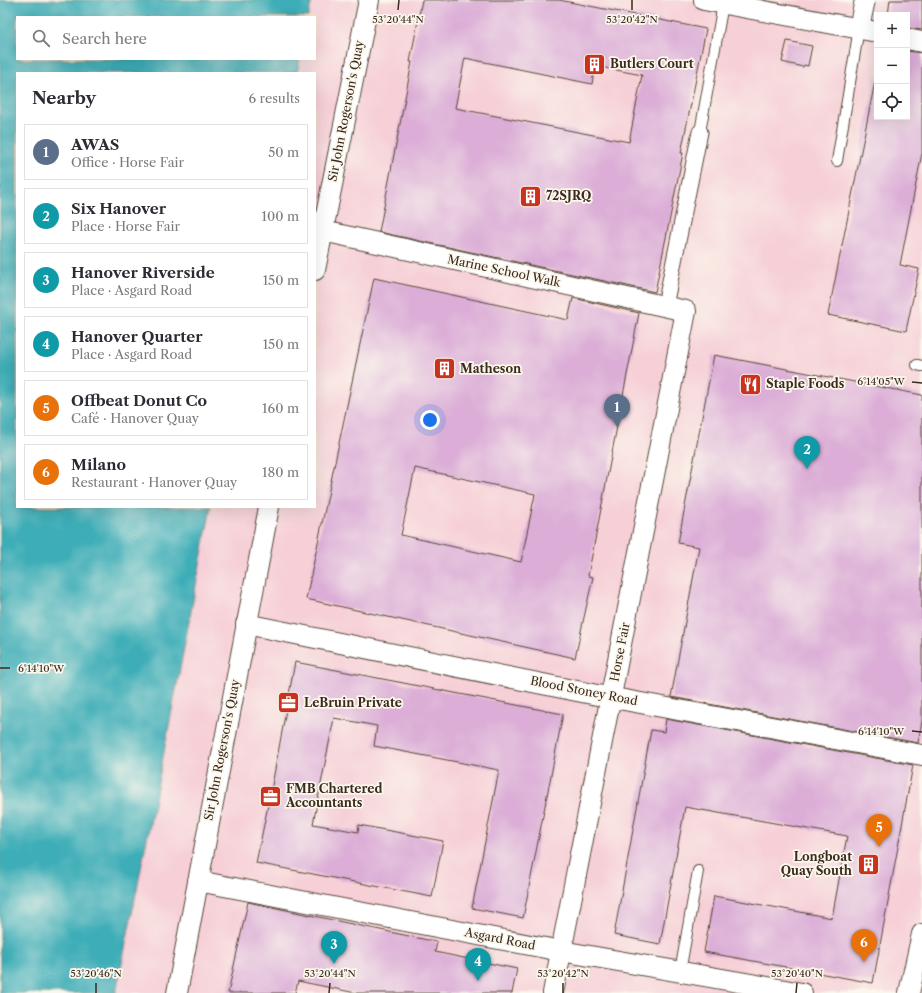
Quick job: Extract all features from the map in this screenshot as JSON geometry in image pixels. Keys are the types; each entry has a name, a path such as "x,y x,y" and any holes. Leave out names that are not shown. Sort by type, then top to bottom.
{"street":[{"name":"Sir John Rogerson's Quay","path":"316,265 369,0"},
{"path":"704,0 723,2 868,30 865,0"},
{"path":"910,39 922,42"},
{"path":"665,306 700,132"},
{"name":"Marine School Walk","path":"323,231 686,311"},
{"name":"Horse Fair","path":"553,993 686,311"},
{"name":"Sir John Rogerson's Quay","path":"177,993 269,508"},
{"name":"Blood Stoney Road","path":"246,624 611,697 922,755"},
{"name":"Asgard Road","path":"198,881 561,951 802,993"},
{"path":"909,993 922,934"}],"lane":[{"path":"700,132 723,2"},
{"path":"837,161 868,30"},
{"path":"680,972 698,871"}],"shaded area":[{"path":"312,0 922,0 922,993 116,993 211,508 316,508 316,72 297,72 300,60 316,60 316,16 308,16"}],"water":[{"path":"0,0 312,0 308,16 16,16 16,60 300,60 297,72 16,72 16,508 211,508 116,993 0,993"}],"building":[{"name":"72SJRQ","path":"422,0 559,0 706,29 655,292 379,232 412,62 410,62","holes":["465,58 592,84 595,66 642,75 629,142 455,108"]},
{"path":"890,0 922,0 922,30 910,28 910,12 888,12"},
{"path":"787,41 812,46 808,66 804,65 803,67 782,62"},
{"path":"910,51 922,53 922,153 900,265 919,269 906,331 828,315 874,87 874,120 910,120"},
{"path":"374,278 568,320 573,298 639,313 588,576 593,577 575,658 306,599","holes":["415,468 535,494 521,562 401,535"]},
{"path":"714,355 922,395 922,721 918,743 671,697 699,547 678,543"},
{"path":"295,662 563,714 523,918 472,908 499,770 374,746 377,726 334,718 313,824 358,832 359,825 443,841 432,897 256,863"},
{"name":"Longboat Quay South","path":"666,719 913,765 873,983 704,952 714,896 832,918 847,836 685,807 660,944 614,935 651,730 664,732"},
{"path":"248,902 437,942 435,952 517,969 512,993 356,993 298,981 295,993 228,993"}],"place":[{"name":"Butlers Court","path":"595,64"},
{"name":"72SJRQ","path":"530,196"},
{"name":"Matheson","path":"445,369"},
{"name":"Staple Foods","path":"751,384"},
{"name":"AWAS","path":"617,427"},
{"name":"Six Hanover","path":"807,469"},
{"name":"LeBruin Private","path":"288,703"},
{"name":"FMB Chartered Accountants","path":"270,796"},
{"name":"Offbeat Donut Co","path":"879,847"},
{"name":"Longboat Quay South","path":"868,864"},
{"name":"Milano","path":"864,962"},
{"name":"Hanover Riverside","path":"334,964"},
{"name":"Hanover Quarter","path":"478,981"}]}
